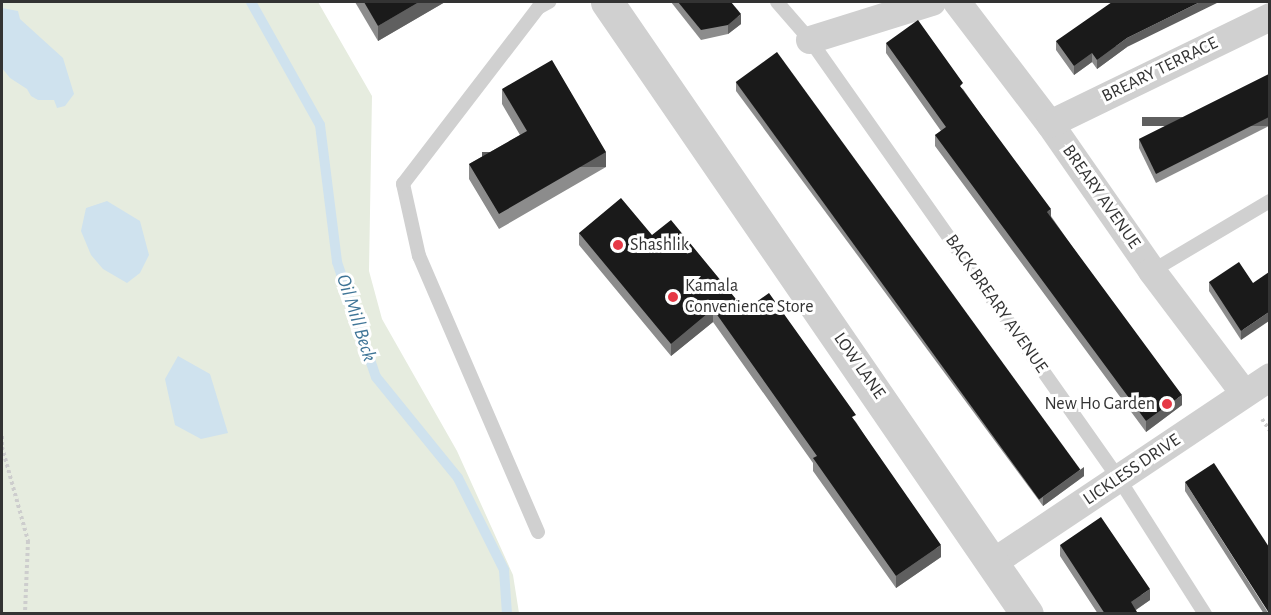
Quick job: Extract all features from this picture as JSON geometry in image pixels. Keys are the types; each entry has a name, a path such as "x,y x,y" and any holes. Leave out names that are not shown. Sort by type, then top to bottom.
{"street":[{"name":"LOW LANE","path":"607,2 994,562 1027,614"},
{"path":"810,40 932,2"},
{"name":"BREARY AVENUE","path":"957,2 1050,124 1152,271 1244,393"},
{"name":"BREARY TERRACE","path":"1050,124 1269,17"},
{"name":"LICKLESS DRIVE","path":"994,562 1269,377"}],"lane":[{"path":"538,532 419,256 403,184 538,8 549,2"},
{"name":"BACK BREARY AVENUE","path":"777,2 810,40 1119,479 1205,614"},
{"path":"1152,271 1269,201"}],"path":[{"path":"2,436 2,447 28,541 26,614"}],"shaded area":[{"path":"2,2 318,2 372,96 369,271 382,319 457,451 513,575 519,613 2,613"}],"water":[{"path":"2,8 18,11 20,19 63,58 74,94 65,106 57,108 54,100 38,100 31,96 27,89 10,78 2,68"},
{"path":"107,201 140,221 149,255 140,273 127,283 103,269 91,255 81,231 86,208"},
{"path":"178,356 210,374 228,433 201,439 175,425 165,379"}],"building":[{"path":"364,2 419,2 378,26"},
{"path":"678,2 731,2 741,14 728,25 701,30"},
{"path":"1112,2 1200,2 1127,38 1097,60 1092,53 1074,66 1056,41"},
{"path":"918,20 963,83 960,86 1051,209 1047,212 1182,395 1146,421 935,135 946,127 886,43"},
{"path":"777,52 1080,469 1039,499 736,82"},
{"path":"552,60 606,152 499,214 469,164 527,131 502,89"},
{"path":"1269,74 1269,117 1156,174 1139,139"},
{"path":"621,198 652,235 671,220 745,310 769,293 856,415 852,417 941,545 896,576 813,458 817,456 713,309 671,344 579,233"},
{"path":"1239,262 1253,283 1269,272 1269,312 1241,331 1209,282"},
{"path":"1214,463 1269,547 1269,613 1185,482"},
{"path":"1101,517 1150,589 1131,602 1138,614 1105,614 1060,545"}],"waterway":[{"name":"Oil Mill Beck","path":"251,2 320,125 337,262 376,377 458,478 504,570 507,614"}],"place":[{"name":"Shashlik","path":"618,245"},
{"name":"Kamala Convenience Store","path":"673,297"},
{"name":"New Ho Garden","path":"1167,404"}]}
